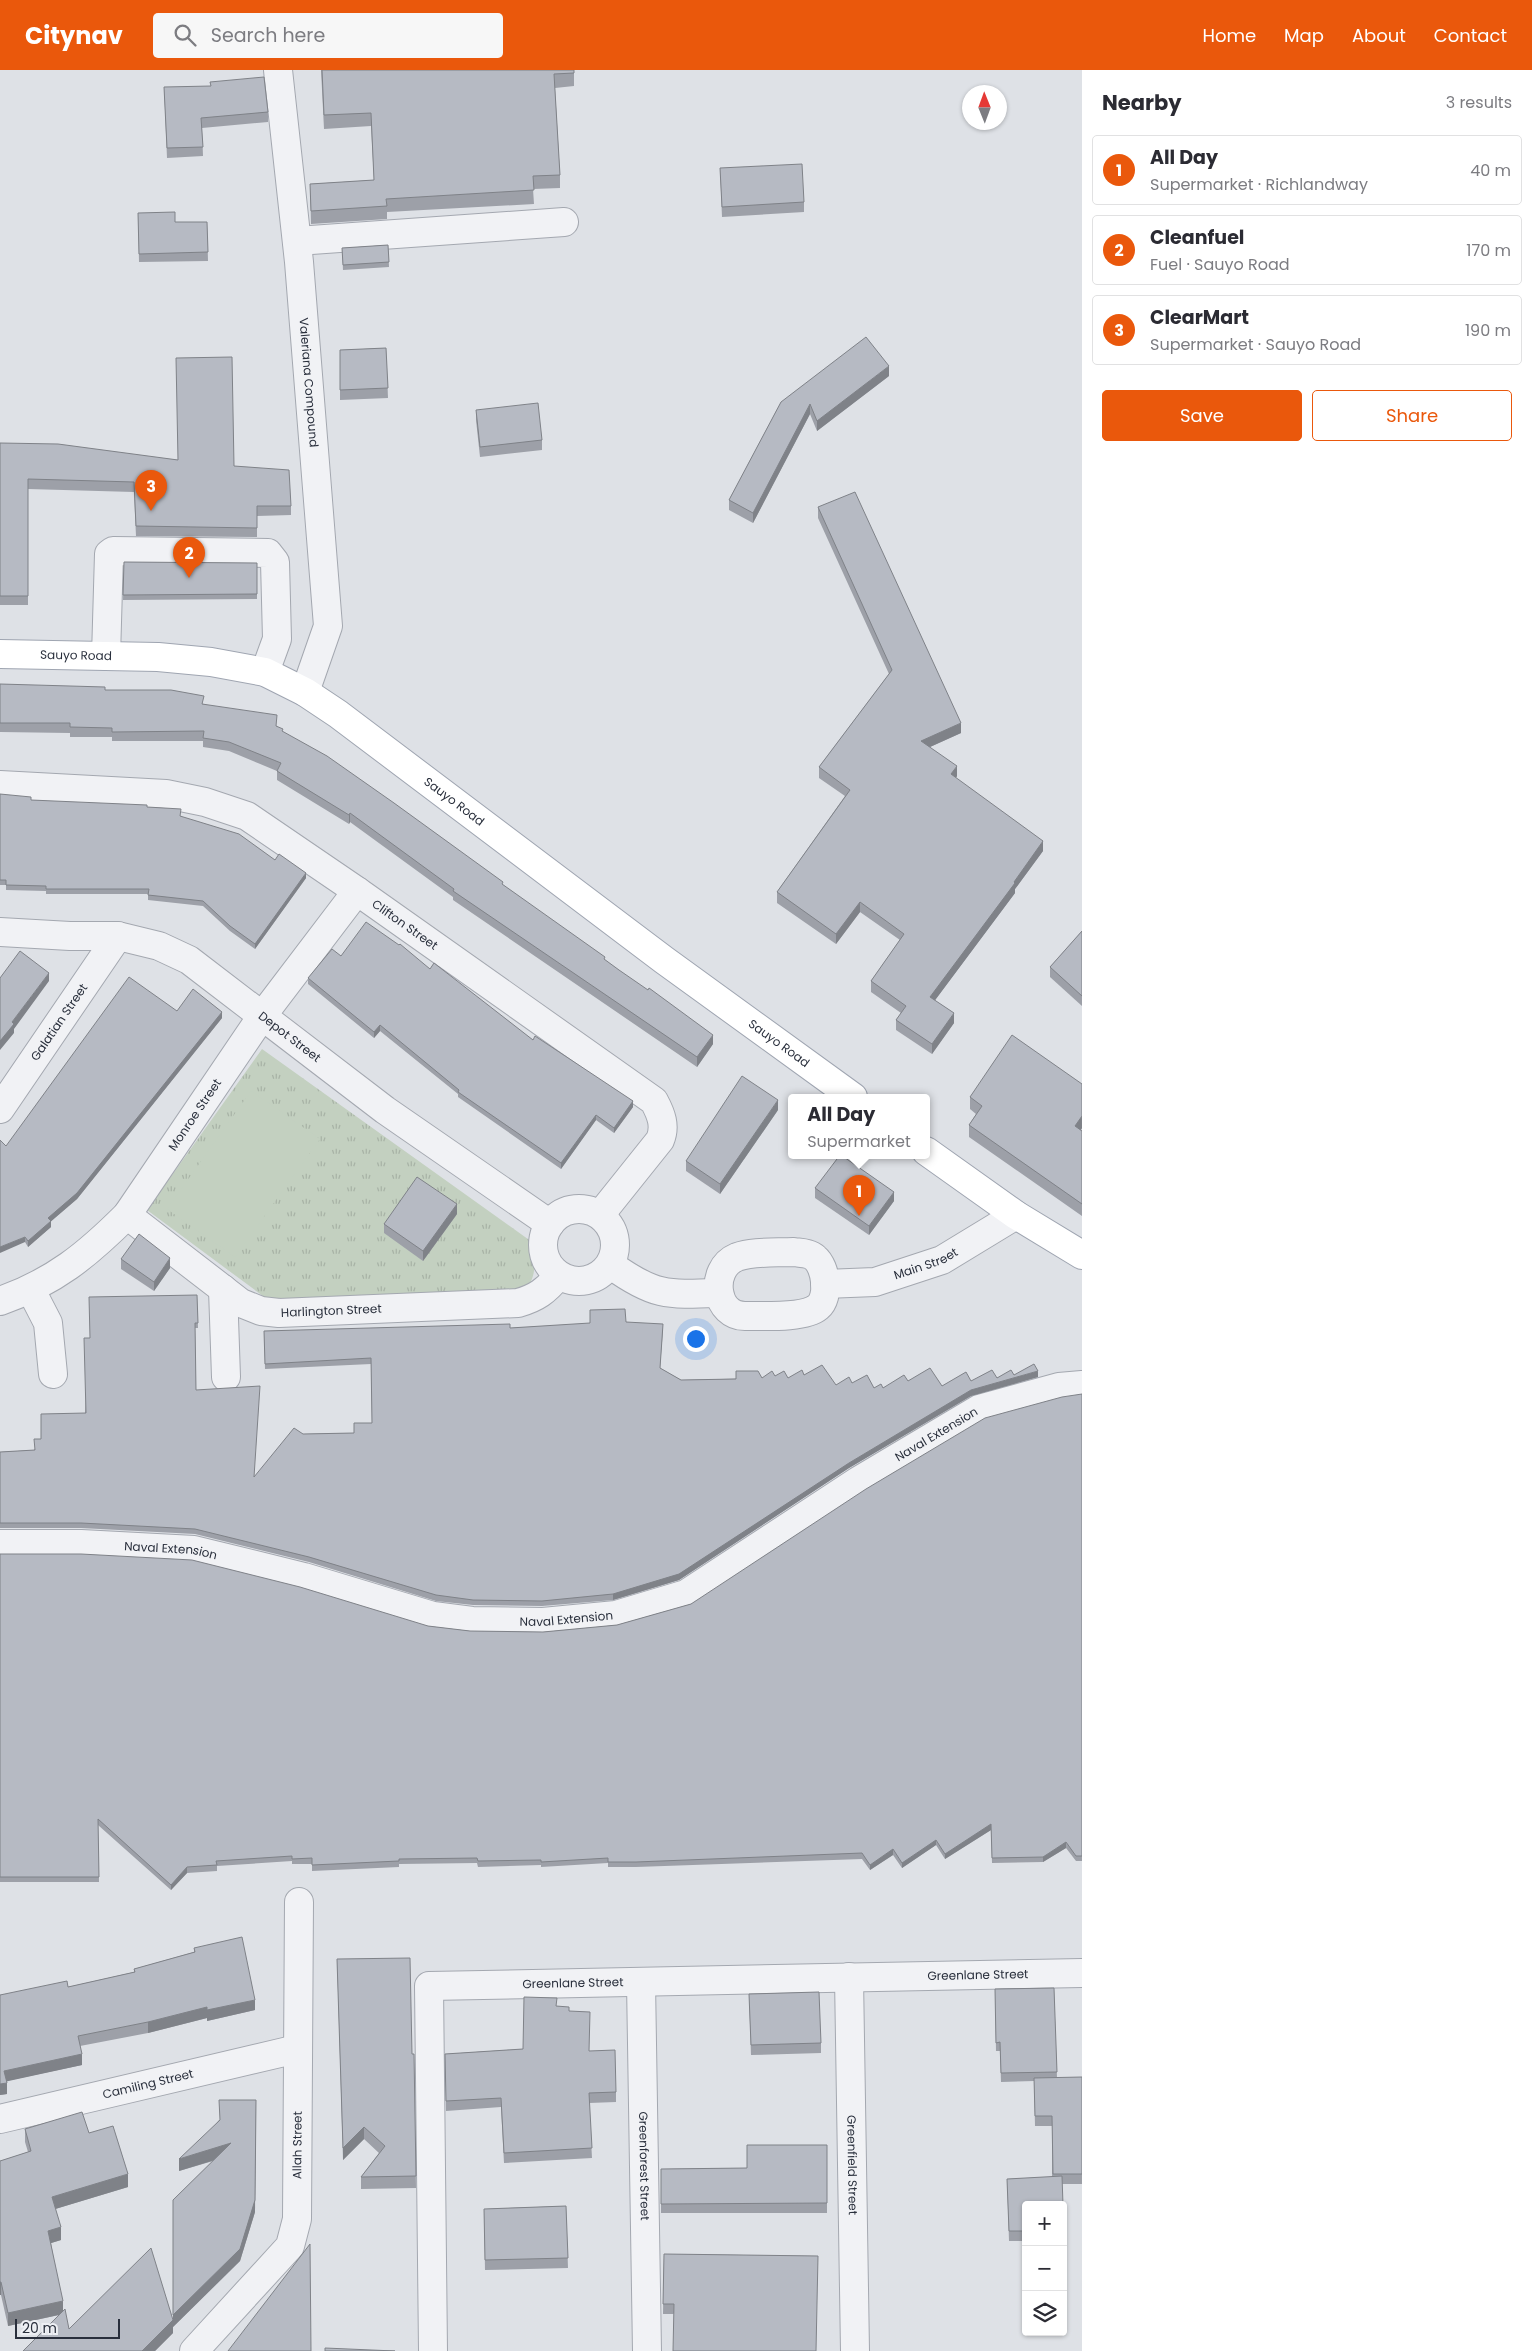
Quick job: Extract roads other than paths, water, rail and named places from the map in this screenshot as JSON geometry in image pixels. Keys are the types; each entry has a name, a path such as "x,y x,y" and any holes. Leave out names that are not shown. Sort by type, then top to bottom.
{"main road":[{"name":"Sauyo Road","path":"0,654 158,657 211,662 265,672 305,692 338,714 664,960 848,1094"},
{"path":"930,1154 1016,1216 1082,1255"}],"street":[{"name":"Valeriana Compound","path":"278,70 297,241 328,626 305,692"},
{"path":"297,241 564,222"},
{"path":"106,656 109,554 113,551 268,552 275,562 276,639 265,672"},
{"name":"Clifton Street","path":"0,785 166,794 205,802 247,816 357,891 654,1101 662,1119 664,1130 660,1140 600,1215"},
{"name":"Monroe Street","path":"0,1302 31,1290 66,1269 98,1244 127,1215 262,1016 357,891"},
{"name":"Depot Street","path":"0,932 70,936 118,936 159,946 190,960 385,1110 550,1224"},
{"name":"Galatian Street","path":"0,1109 118,936"},
{"path":"573,1209 583,1209 600,1215 610,1225 616,1238 616,1252 611,1265 600,1276 587,1282 572,1281 558,1276 550,1268 543,1252 544,1234 550,1224 556,1217 573,1209"},
{"name":"Harlington Street","path":"127,1215 241,1303 261,1311 279,1313 518,1302 534,1298 549,1287 558,1276"},
{"name":"Main Street","path":"825,1284 874,1282 942,1260 1016,1216"},
{"path":"806,1253 815,1257 821,1265 825,1284 824,1298 819,1307 797,1314 744,1317 732,1312 724,1304 718,1293 718,1280 723,1269 736,1258 747,1255 806,1253"},
{"path":"611,1265 648,1288 672,1295 718,1293"},
{"path":"223,1289 226,1377"},
{"path":"31,1290 48,1323 52,1374"},
{"name":"Naval Extension","path":"0,1544 81,1544 194,1550 304,1577 433,1616 472,1621 543,1622 616,1615 686,1594 858,1481 979,1410 1059,1387 1082,1385"},
{"name":"Allah Street","path":"194,2351 290,2246 297,2219 299,1902"},
{"name":"Greenlane Street","path":"433,2351 429,1986 1082,1973"},
{"name":"Greenfield Street","path":"849,1977 855,2351"},
{"name":"Greenforest Street","path":"641,1982 647,2351"},
{"name":"Camiling Street","path":"0,2119 297,2049"}],"place":[{"name":"ClearMart","path":"151,511"},
{"name":"Cleanfuel","path":"189,578"},
{"name":"All Day","path":"859,1216"}]}
